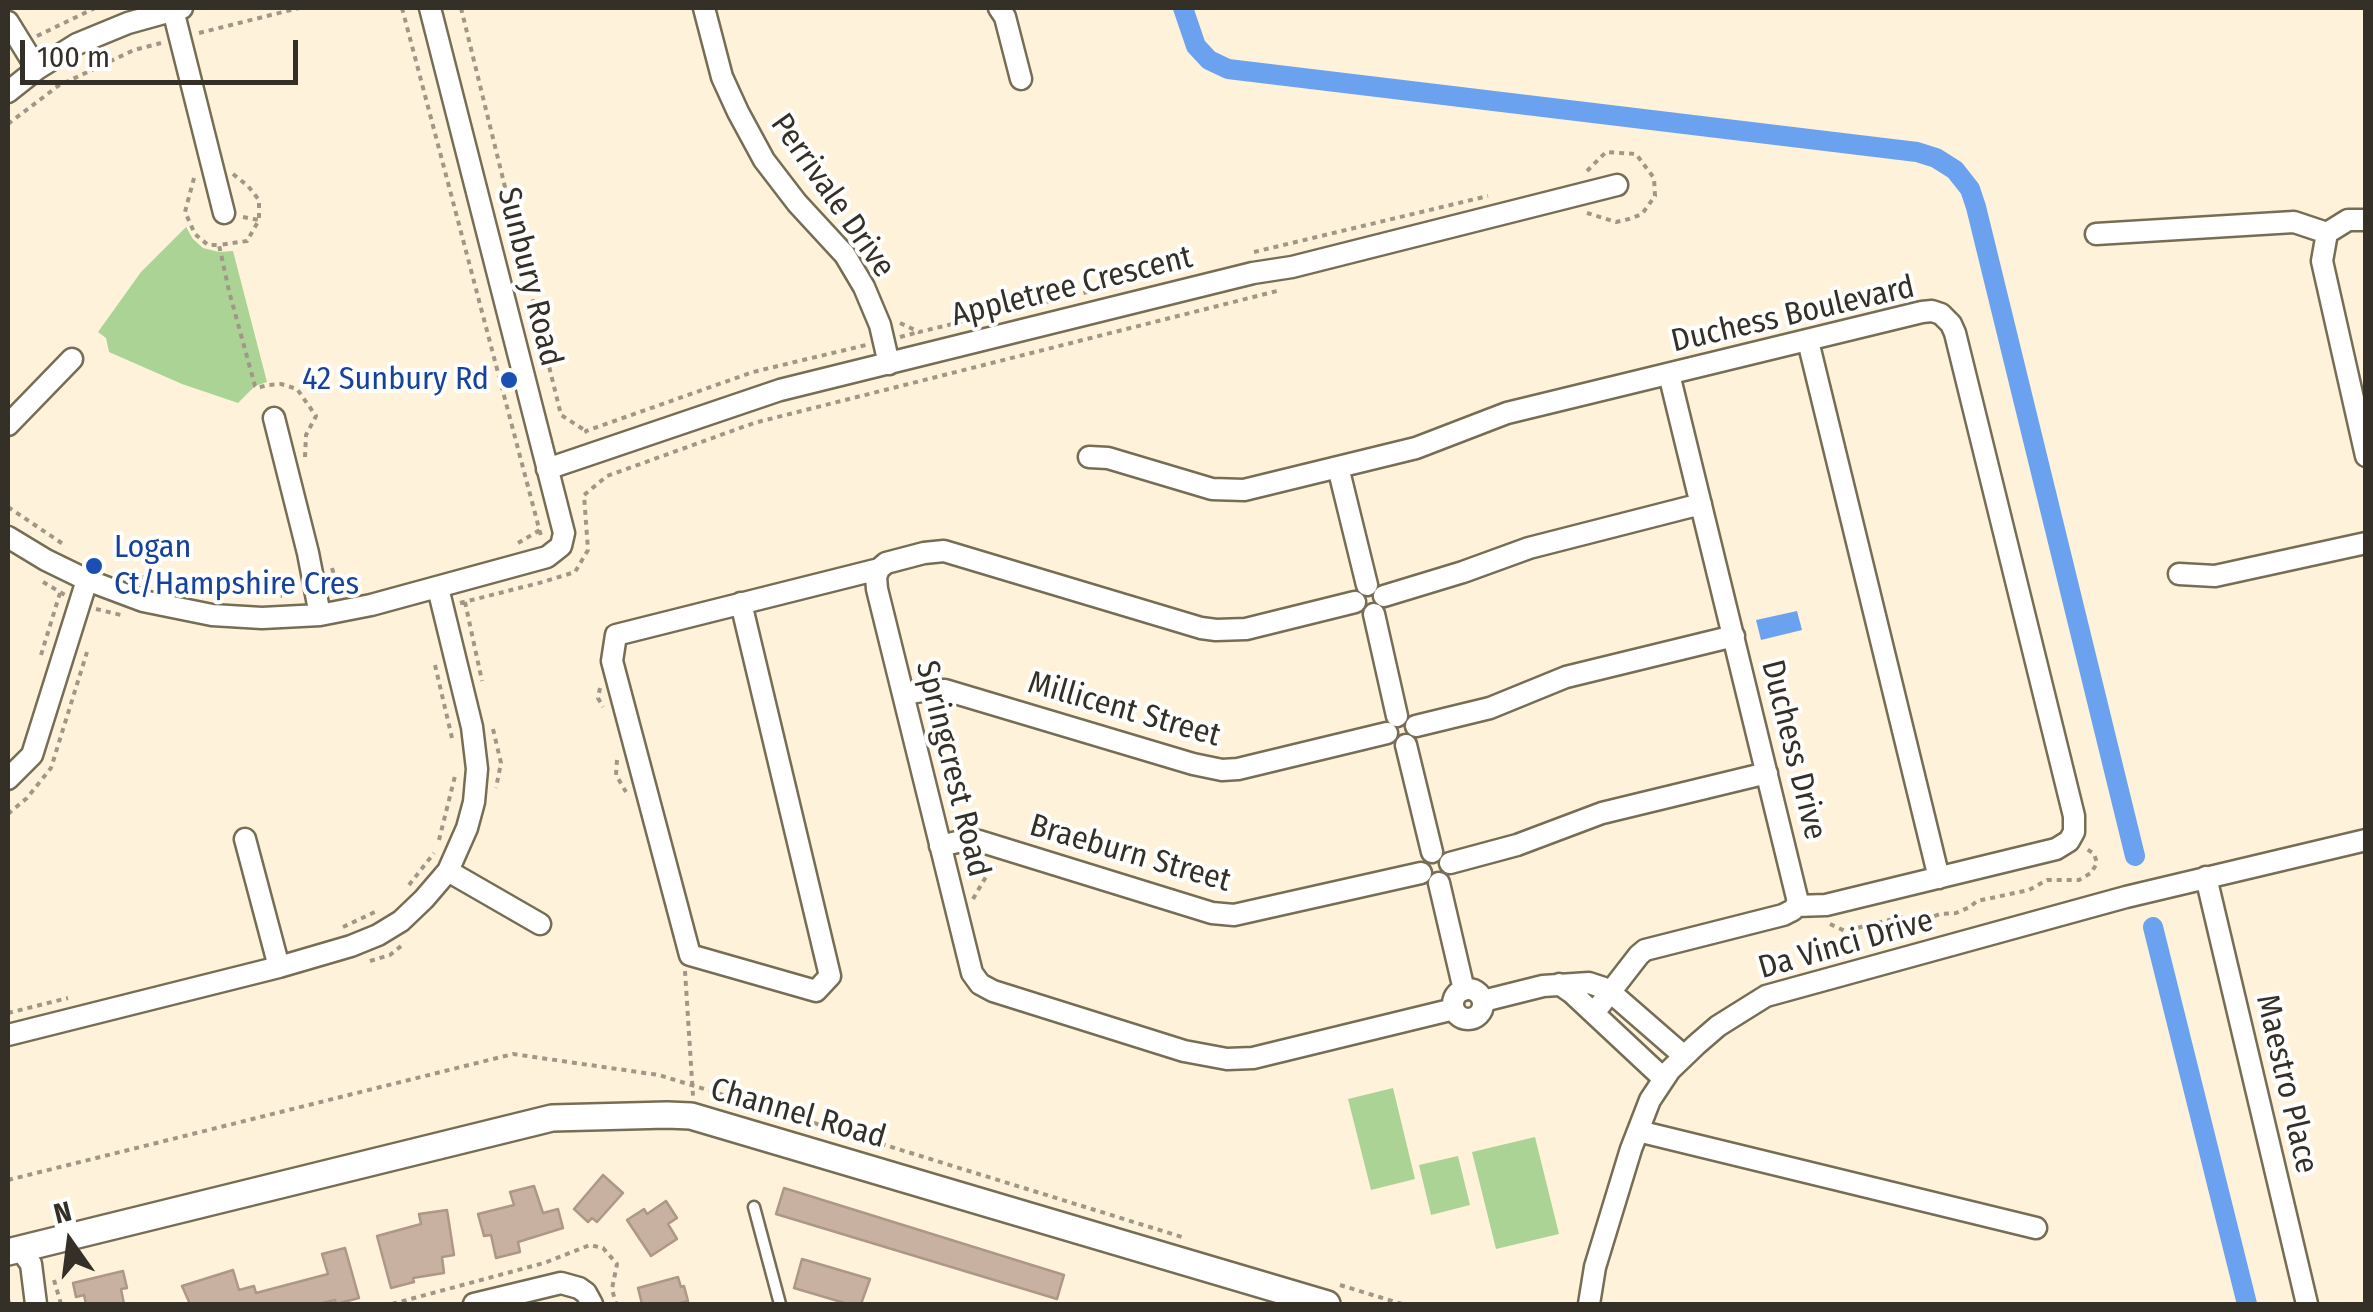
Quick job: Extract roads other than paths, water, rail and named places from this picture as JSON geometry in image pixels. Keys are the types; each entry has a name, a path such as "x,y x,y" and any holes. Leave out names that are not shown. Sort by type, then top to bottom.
{"street":[{"path":"8,92 78,44 178,8 180,38 224,213"},
{"name":"Sunbury Road","path":"430,8 564,533 561,546 548,556 438,588"},
{"name":"Perrivale Drive","path":"704,8 722,77 738,112 764,160 845,255 870,300 889,364"},
{"path":"999,8 1006,17 1021,78"},
{"path":"8,22 37,69"},
{"name":"Appletree Crescent","path":"546,469 780,390 1617,185"},
{"path":"2366,220 2348,220 2327,233 2322,262 2366,456"},
{"path":"2096,234 2294,222 2327,233"},
{"name":"Duchess Boulevard","path":"1088,457 1108,458 1212,489 1244,490 1426,445 1506,413 1928,312 1941,314 1954,328 2074,816 2074,832 2061,847 1826,906 1796,906"},
{"path":"1808,341 1939,878"},
{"path":"8,425 72,360"},
{"name":"Duchess Drive","path":"1669,374 1798,897 1796,906"},
{"path":"274,418 318,604"},
{"path":"1338,467 1370,599 1396,744 1566,677 1734,636"},
{"path":"741,604 830,976 816,990 690,954 612,661 616,634 879,569 901,558 944,551 1201,628 1246,628 1370,599 1529,548 1701,504"},
{"path":"8,537 86,580 143,601 212,615 262,618 318,604 371,605 438,588 472,727 477,769 467,828 448,871 412,910 378,935 279,968 8,1036"},
{"path":"2179,574 2214,576 2366,543"},
{"name":"Springcrest Road","path":"879,569 877,589 972,973 980,984 1211,1058 1240,1060 1459,1000"},
{"path":"8,779 32,755 86,580"},
{"name":"Millicent Street","path":"903,694 946,690 1222,770 1238,769 1392,724"},
{"path":"1411,736 1441,858"},
{"path":"1684,1056 1607,989 1588,983 1543,986 1482,1001 1481,1011 1474,1018 1464,1019 1430,878 1421,862 1518,844 1602,812 1767,773"},
{"path":"245,839 279,968"},
{"name":"Da Vinci Drive","path":"1589,1304 1595,1267 1650,1100 1684,1056 1718,1026 1766,996 2206,877 2366,840"},
{"name":"Braeburn Street","path":"940,846 979,841 1212,913 1234,915 1430,878"},
{"path":"448,871 540,924"},
{"name":"Maestro Place","path":"2206,877 2307,1304"},
{"path":"1594,1013 1645,950 1783,916 1796,906"},
{"path":"1558,984 1664,1079"},
{"name":"Channel Road","path":"14,1250 552,1118 692,1116 1327,1293"},
{"path":"1638,1131 2036,1228"},
{"path":"14,1250 31,1264 35,1304"},
{"name":"Da Vinci Drive","path":"1576,1304 1595,1267"},
{"path":"474,1304 562,1283 579,1288 592,1304"}],"lane":[{"path":"754,1207 780,1304"}],"water":[{"path":"1797,611 1802,630 1761,640 1756,620"}],"waterway":[{"path":"1183,8 1196,46 1209,60 1228,69 1917,152 1955,170 1970,189 1976,207 2135,856"},
{"path":"2153,927 2247,1304"}],"place":[{"name":"42 Sunbury Rd","path":"509,380"},
{"name":"Logan Ct/Hampshire Cres","path":"94,566"}]}
